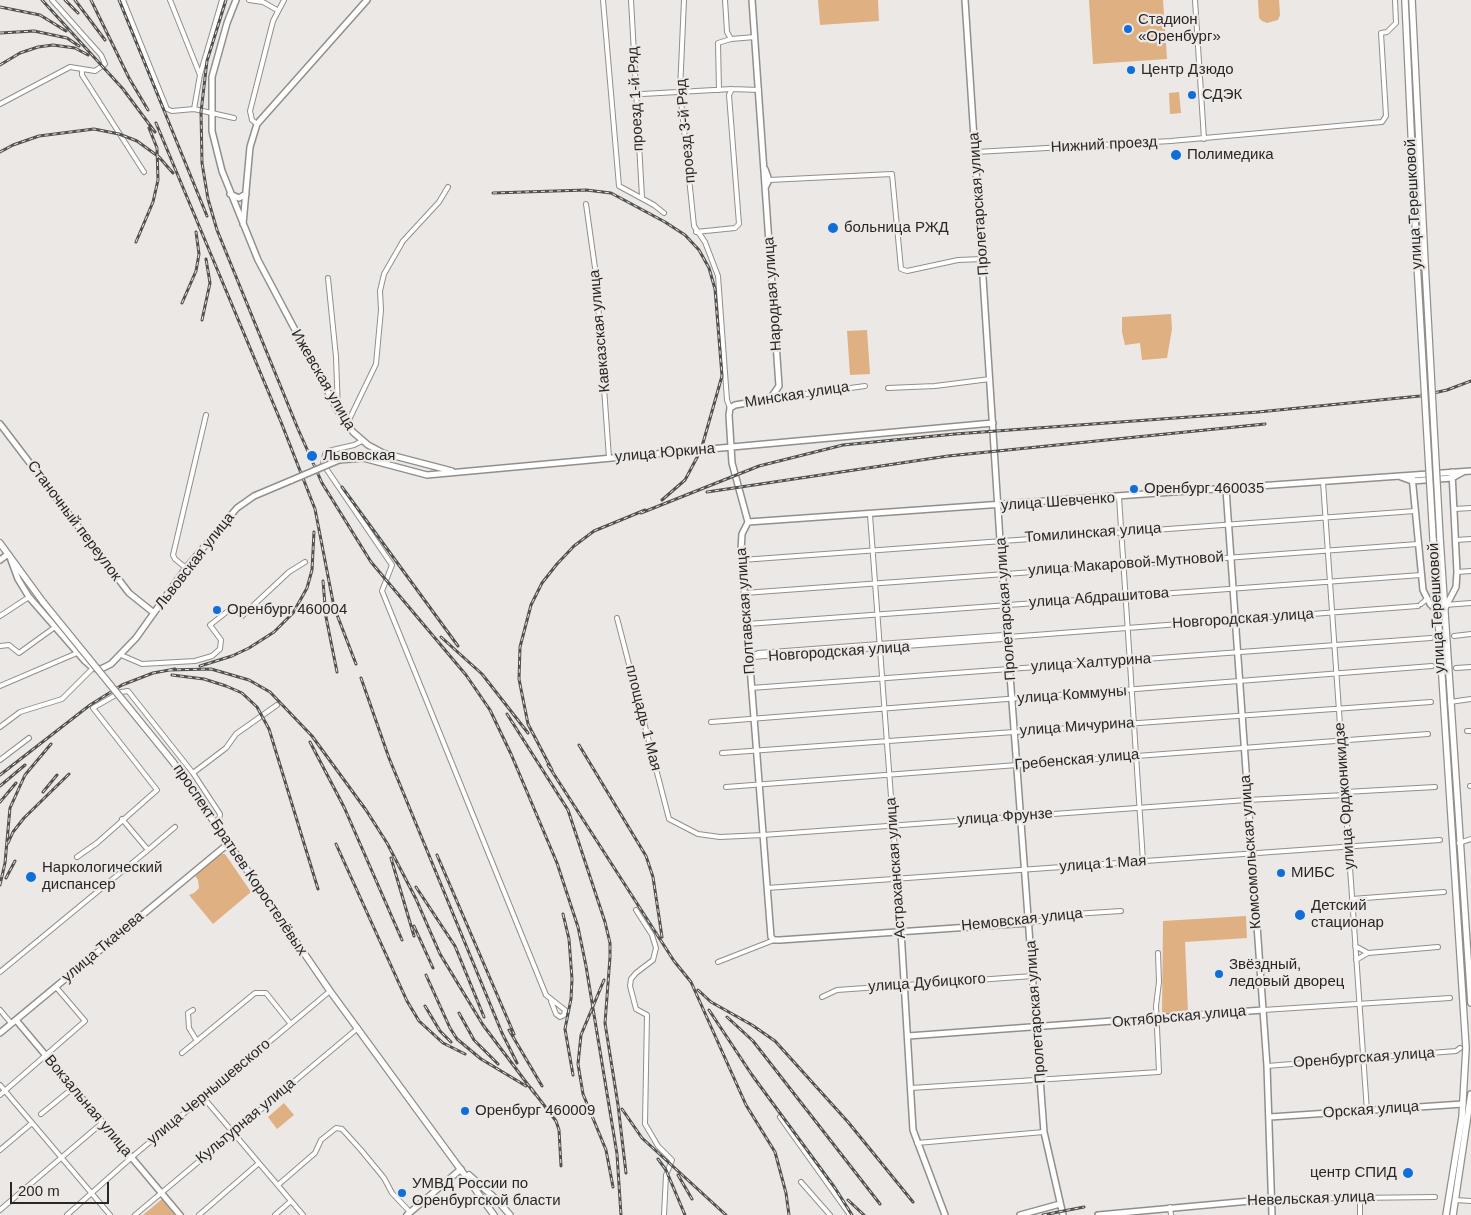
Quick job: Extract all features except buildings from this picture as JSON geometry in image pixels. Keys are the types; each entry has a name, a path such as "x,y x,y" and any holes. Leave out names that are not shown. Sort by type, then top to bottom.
{"main road":[{"name":"Ижевская улица","path":"236,0 226,23 212,77 211,113 214,148 243,226 270,284 338,411 362,441 383,453 457,472"},
{"path":"243,226 250,147 257,124 367,0"},
{"name":"Народная улица","path":"752,0 779,386 770,399"},
{"name":"Пролетарская улица","path":"965,0 994,423 1000,540 1038,1027 1044,1132 1063,1215"},
{"name":"улица Терешковой","path":"1405,0 1412,186 1436,610 1465,1016 1463,1104 1446,1215"},
{"name":"улица Терешковой","path":"1412,0 1440,538 1447,606 1450,702 1471,1003"},
{"name":"Народная улица","path":"764,169 770,180"},
{"path":"766,186 770,180"},
{"path":"230,194 239,198 246,194"},
{"name":"Минская улица","path":"730,408 740,403 770,399"},
{"path":"730,408 730,447 733,470 748,522"},
{"name":"улица Юркина","path":"339,460 364,458 416,473 457,472 994,423"},
{"name":"Станочный переулок","path":"0,424 129,593 154,613"},
{"name":"Львовская улица","path":"93,668 104,668 121,655 214,532 240,504 254,496 339,460"},
{"path":"416,473 421,471 419,463"},
{"name":"улица Шевченко","path":"748,522 999,506 1398,476 1412,478 1452,475 1471,470"},
{"path":"1447,606 1456,587 1457,572 1452,475"},
{"path":"1412,478 1421,575 1427,598 1436,610"},
{"name":"Комсомольская улица","path":"1226,489 1267,1066 1272,1215"},
{"name":"Полтавская улица","path":"748,522 742,534 744,593 766,888 770,933 774,940"},
{"name":"проспект Братьев Коростелёвых","path":"0,543 43,602 173,762 330,991 494,1215"},
{"path":"0,560 9,556"},
{"name":"проспект Братьев Коростелёвых","path":"9,556 18,579 29,596 93,668"},
{"path":"18,579 23,574"},
{"name":"улица Ткачева","path":"0,1033 229,843"},
{"name":"Немовская улица","path":"774,940 1029,923"},
{"name":"Астраханская улица","path":"901,931 913,1130 916,1143 945,1215"},
{"name":"Октябрьская улица","path":"908,1036 1263,1010"},
{"name":"Вокзальная улица","path":"13,1022 46,1055 180,1215"},
{"path":"1453,1215 1471,1094"},
{"name":"Орская улица","path":"1270,1117 1471,1104"},
{"path":"408,1214 461,1168"},
{"name":"проспект Братьев Коростелёвых","path":"461,1168 497,1200 508,1215"},
{"name":"Невельская улица","path":"1098,1215 1272,1199"},
{"path":"488,1207 496,1204 497,1200"},
{"path":"1020,1215 1060,1204"}],"street":[{"path":"0,104 66,68 73,67 90,71 100,69 105,64 104,60 52,0"},
{"path":"123,0 167,109 172,111 194,109 234,118"},
{"path":"170,0 200,75"},
{"path":"194,109 200,75 222,0"},
{"path":"249,0 263,2 277,10"},
{"path":"257,124 252,120 250,111 277,10 284,0"},
{"path":"603,0 618,182 622,188 642,197 664,213"},
{"name":"проезд 1-й Ряд","path":"631,0 642,197"},
{"name":"проезд 3-й Ряд","path":"684,0 680,91 696,232"},
{"path":"725,0 730,39"},
{"path":"1195,0 1204,139"},
{"name":"Нижний проезд","path":"976,152 1204,139 1267,133 1296,128 1382,122 1386,116 1381,33 1387,32 1396,23 1395,0"},
{"path":"719,90 716,48 718,44 730,39 755,37"},
{"path":"82,69 82,75 144,172"},
{"path":"696,232 735,228 739,224 729,95 732,90"},
{"path":"642,94 680,91 759,90"},
{"path":"770,180 892,174 901,269 907,272 958,260 983,260"},
{"path":"347,424 376,364 380,320 380,291 384,274 403,241 439,202 448,187"},
{"name":"Кавказская улица","path":"586,204 596,275 609,458"},
{"path":"696,232 705,242 718,276 727,400 730,408"},
{"path":"328,278 336,357 338,411"},
{"path":"888,388 935,386 991,379"},
{"name":"Минская улица","path":"770,399 865,386"},
{"path":"186,568 175,559 174,555 206,415"},
{"path":"362,441 328,451 325,454 323,464 392,565 382,591 477,822 503,893 546,995 551,1001"},
{"name":"улица Орджоникидзе","path":"1323,482 1367,1111"},
{"path":"1119,497 1124,596 1143,861"},
{"path":"1454,509 1471,508"},
{"name":"Томилинская улица","path":"742,560 1415,511"},
{"name":"Астраханская улица","path":"870,515 901,931"},
{"path":"1456,540 1471,539"},
{"name":"улица Макаровой-Мутновой","path":"744,593 1418,544"},
{"path":"121,655 142,664 204,659 212,656 220,650 221,640 210,625 233,608 242,616 289,572 305,562"},
{"path":"1457,572 1471,571"},
{"name":"улица Абдрашитова","path":"747,624 1421,575"},
{"path":"0,616 29,596"},
{"name":"Новгородская улица","path":"749,657 758,653 1333,613 1419,605 1427,598"},
{"path":"1447,606 1471,603"},
{"name":"площадь 1 Мая","path":"617,618 669,819"},
{"path":"0,646 9,645 19,653 55,627"},
{"path":"1454,636 1471,634"},
{"name":"улица Халтурина","path":"751,688 1430,638"},
{"path":"0,686 77,652"},
{"name":"улица Коммуны","path":"711,722 1239,683 1432,666"},
{"path":"1456,668 1471,667"},
{"path":"0,727 20,712 62,699 93,668"},
{"path":"77,857 97,843 157,790 94,708 114,694 128,691 193,773 220,814 218,826"},
{"path":"1450,702 1471,699"},
{"name":"улица Мичурина","path":"722,753 1431,702"},
{"path":"193,773 226,748 236,734 277,705"},
{"name":"Гребенская улица","path":"726,787 759,783 1428,734"},
{"path":"0,760 29,738"},
{"name":"улица Фрунзе","path":"669,819 680,826 709,836 763,835 892,824 1435,787"},
{"path":"122,819 148,850"},
{"path":"0,972 175,827"},
{"path":"1460,843 1470,839"},
{"name":"улица 1 Мая","path":"766,888 1349,848 1440,840"},
{"path":"1352,898 1444,892"},
{"path":"636,910 652,935 656,948 653,960 636,972 631,979 630,986 636,1009 647,1015 645,1124 658,1146 672,1160 666,1175 664,1215"},
{"name":"Немовская улица","path":"1029,923 1074,914 1121,911"},
{"path":"718,962 774,940"},
{"path":"1355,946 1368,953"},
{"path":"1356,960 1368,953 1438,947"},
{"path":"911,1088 1159,1072 1157,1018 1158,953"},
{"name":"улица Дубицкого","path":"822,998 837,990 1033,976"},
{"path":"0,1095 85,1021 56,986"},
{"path":"182,1053 255,993 261,991 266,992 290,1023"},
{"name":"улица Чернышевского","path":"67,1215 132,1157 330,991"},
{"name":"Октябрьская улица","path":"1263,1010 1450,998"},
{"path":"0,1010 13,1022"},
{"path":"193,1010 188,1013 189,1028 198,1040"},
{"name":"Культурная улица","path":"135,1215 358,1028"},
{"name":"Оренбургская улица","path":"1267,1066 1456,1052 1460,1048"},
{"path":"0,1085 110,1215"},
{"path":"41,1114 73,1088"},
{"path":"203,1097 304,1215"},
{"path":"780,1116 850,1215"},
{"path":"0,1150 32,1123"},
{"path":"0,1210 102,1123"},
{"path":"278,1185 315,1153 321,1140 336,1128 342,1129 380,1174 408,1214"},
{"path":"916,1143 1044,1132"},
{"path":"199,1215 259,1163"},
{"path":"801,1182 830,1215"},
{"name":"Невельская улица","path":"1272,1199 1435,1197"},
{"path":"1360,1198 1360,1215"},
{"path":"1456,1200 1471,1201"},
{"path":"275,1215 292,1201"},
{"path":"1170,1207 1171,1215"}],"shaded area":[{"path":"818,0 878,0 879,21 820,25"},
{"name":"Стадион «Оренбург»","path":"1089,0 1163,0 1167,59 1093,64"},
{"path":"1258,0 1279,0 1280,15 1278,20 1267,23 1259,18"},
{"path":"1179,92 1181,113 1170,114 1169,93"},
{"path":"1171,314 1172,329 1167,358 1142,360 1140,343 1125,345 1122,332 1122,317"},
{"path":"867,330 870,374 850,375 847,331"},
{"path":"219,854 225,854 251,892 213,924 189,895 199,888 198,880 194,874"},
{"path":"1246,916 1247,938 1185,942 1188,1012 1162,1013 1163,921"},
{"path":"284,1103 294,1115 277,1129 268,1117"},
{"path":"162,1199 175,1215 143,1215"}],"railway":[{"path":"42,0 123,89 155,132"},
{"path":"65,0 78,13"},
{"path":"75,0 105,40"},
{"path":"91,0 129,78 148,110"},
{"path":"119,0 207,216"},
{"path":"226,0 207,61 201,112 202,163 208,199 217,230 322,483 371,562 466,675 490,710 511,754 557,863 578,927 586,966 617,1154 621,1215"},
{"path":"0,7 40,15 66,31"},
{"path":"0,33 34,31 67,38 79,46"},
{"path":"0,65 20,53 38,47 53,45 75,48 88,55"},
{"path":"156,123 281,422 315,509 334,607 356,664"},
{"path":"136,242 153,202 158,180 157,148 149,128"},
{"path":"0,152 13,145 39,136 94,129 119,134 137,141 159,157 173,173"},
{"path":"493,193 586,190 611,193 685,235 699,250 709,268 715,289 722,376 701,450 685,480 662,500"},
{"path":"182,303 196,271 199,254 196,232"},
{"path":"202,320 210,283 206,259"},
{"path":"641,513 759,466 843,445 955,434 1258,412 1420,396 1447,390 1471,381"},
{"path":"707,492 948,456 1265,424"},
{"path":"342,487 458,646"},
{"path":"552,770 528,724 519,679 520,647 531,605 542,583 574,546 594,531 645,510"},
{"path":"200,666 232,656 249,648 274,632 293,613 307,588 312,570 314,532"},
{"path":"323,581 326,617 337,672"},
{"path":"441,637 482,674 528,733"},
{"path":"0,775 90,705 122,685 153,673 175,669"},
{"path":"169,670 211,669 249,680 270,692 312,736 366,810 387,843 416,899 440,954 483,1025 535,1094"},
{"path":"172,675 204,679 226,686 242,693 257,707 269,729 318,889"},
{"path":"361,678 389,758 502,1033 517,1063"},
{"path":"507,714 568,810 605,922 610,943 605,1023 618,1105 626,1173"},
{"path":"310,742 344,807 402,940"},
{"path":"0,885 5,863 10,808 25,775 51,744"},
{"path":"579,745 646,856 653,877 662,937"},
{"path":"0,786 25,765"},
{"path":"548,765 674,961 691,982 746,1105 775,1152 786,1193 789,1215"},
{"path":"8,843 13,832 24,818 69,774"},
{"path":"43,792 57,775"},
{"path":"0,802 16,783"},
{"path":"336,844 407,1001 419,1021 443,1043 465,1054"},
{"path":"437,855 514,1034"},
{"path":"391,858 414,936"},
{"path":"6,878 15,861"},
{"path":"416,887 455,946 484,1017"},
{"path":"563,914 569,939 572,979 571,999 565,1029 573,1075"},
{"path":"414,926 433,968"},
{"path":"426,975 450,1028 457,1039 481,1059 526,1086"},
{"path":"604,980 581,1035 578,1064 583,1094 606,1150 613,1187"},
{"path":"698,990 711,1002 752,1025 775,1041 848,1122 913,1202"},
{"path":"425,1006 440,1031 451,1042"},
{"path":"709,1010 752,1075 835,1188 852,1215"},
{"path":"459,1013 474,1040 498,1064"},
{"path":"727,1017 753,1041 880,1204"},
{"path":"509,1030 542,1086"},
{"path":"531,1088 556,1121 559,1130 561,1166"},
{"path":"622,1109 642,1138 726,1215"},
{"path":"658,1159 666,1170 685,1215"},
{"path":"678,1175 692,1199"},
{"path":"848,1200 864,1215"},
{"path":"1043,1215 1084,1207"}],"place":[{"name":"Стадион «Оренбург»","path":"1128,29"},
{"name":"Центр Дзюдо","path":"1131,70"},
{"name":"СДЭК","path":"1192,95"},
{"name":"Полимедика","path":"1176,155"},
{"name":"больница РЖД","path":"833,228"},
{"name":"Львовская","path":"312,456"},
{"name":"Оренбург 460035","path":"1134,489"},
{"name":"Оренбург 460004","path":"217,610"},
{"name":"МИБС","path":"1281,873"},
{"name":"Наркологический диспансер","path":"31,877"},
{"name":"Детский стационар","path":"1300,915"},
{"name":"Звёздный, ледовый дворец","path":"1219,974"},
{"name":"Оренбург 460009","path":"465,1111"},
{"name":"центр СПИД","path":"1408,1173"},
{"name":"УМВД России по Оренбургской бласти","path":"402,1193"}]}
